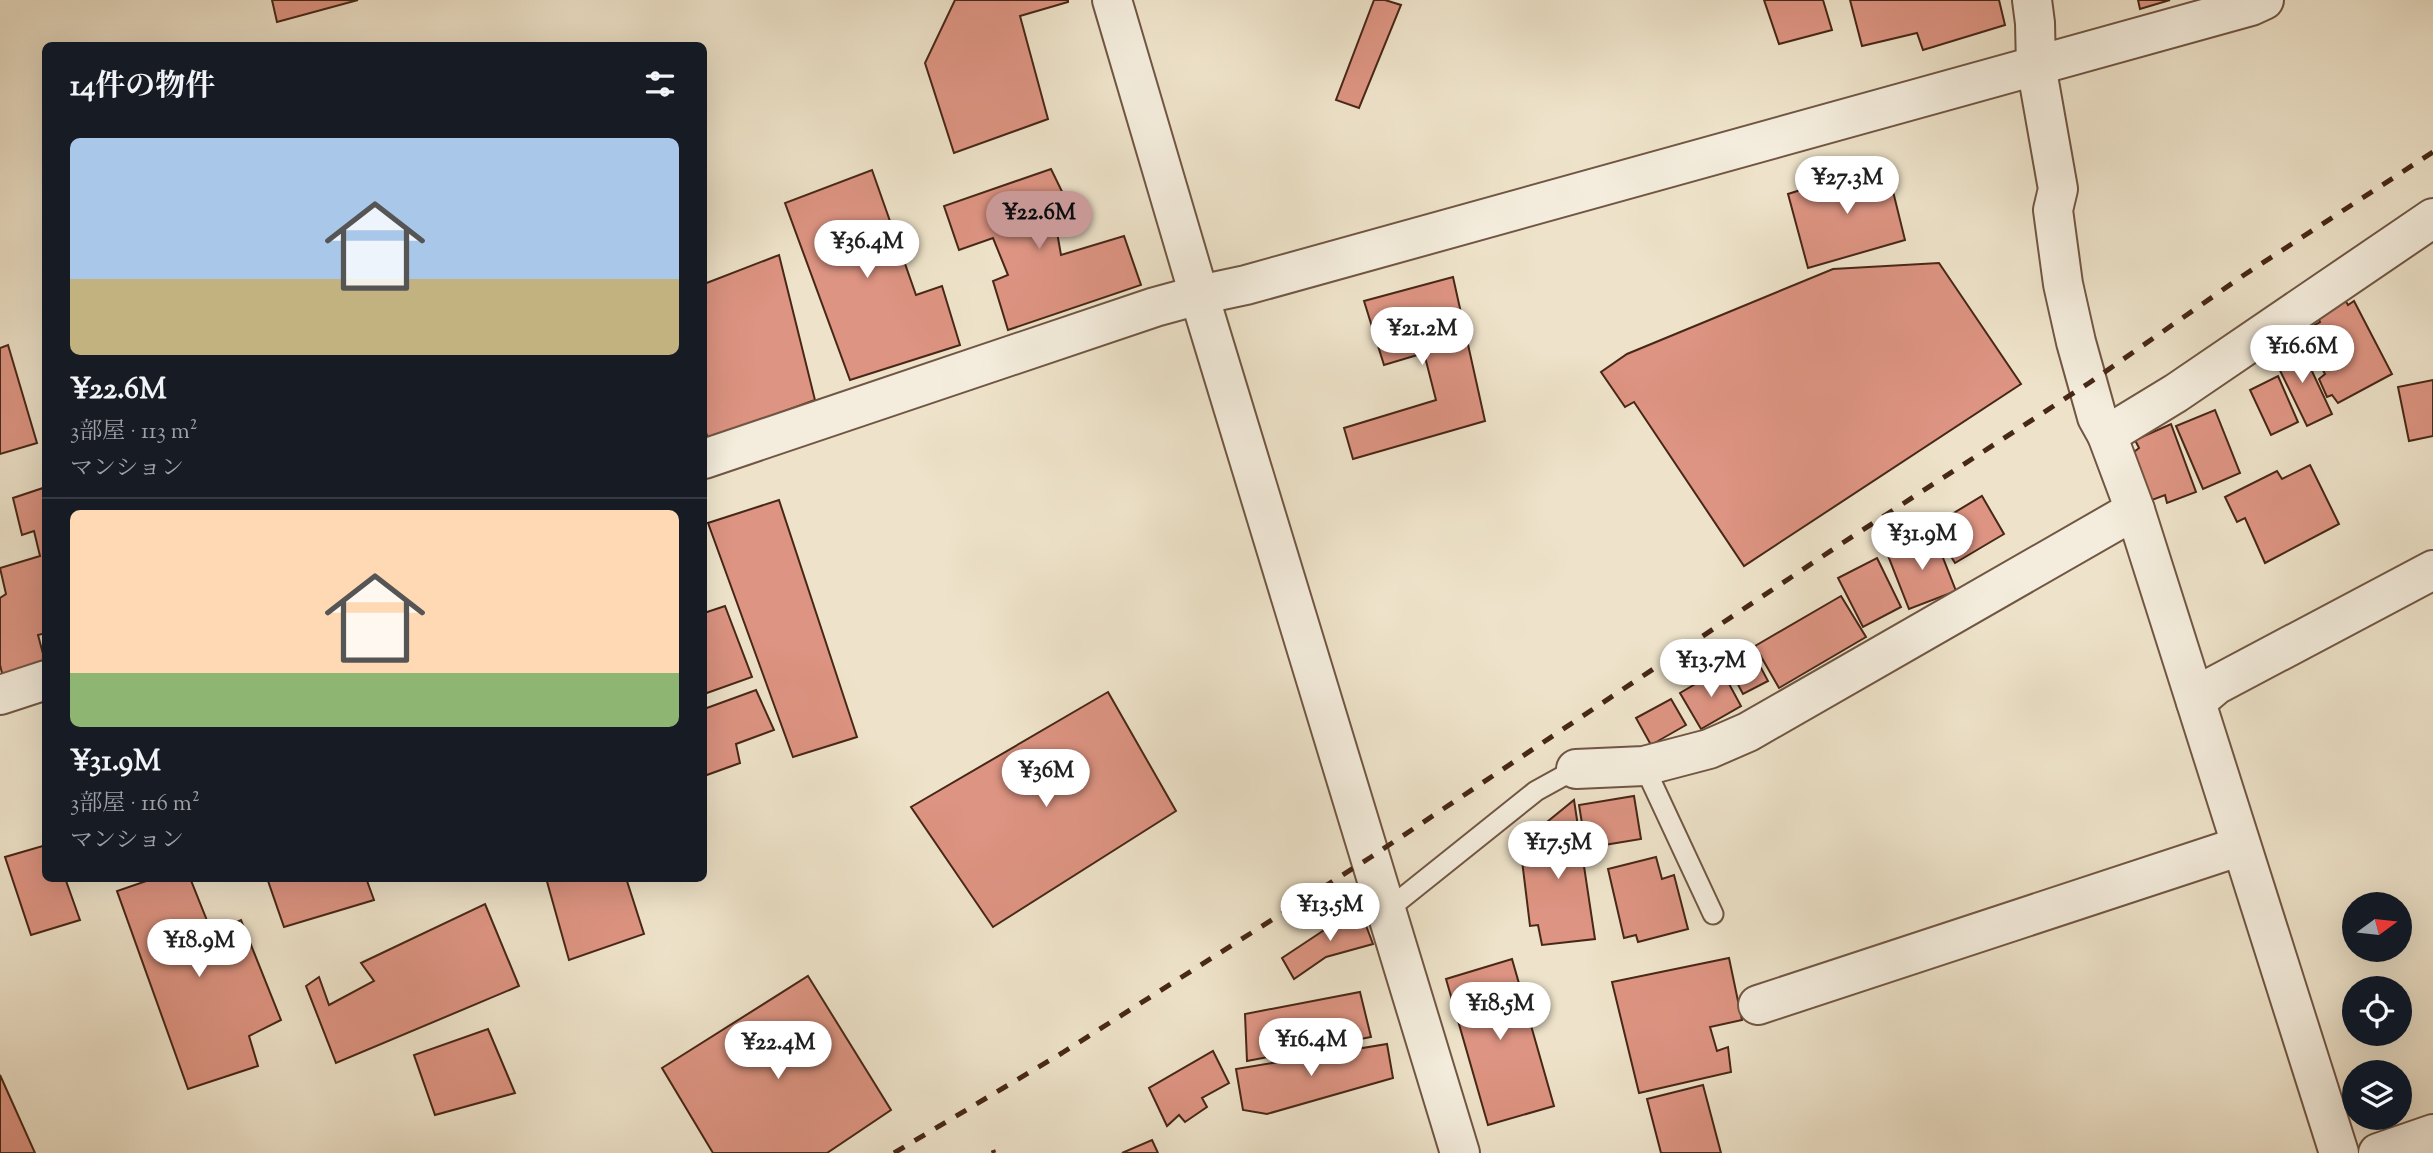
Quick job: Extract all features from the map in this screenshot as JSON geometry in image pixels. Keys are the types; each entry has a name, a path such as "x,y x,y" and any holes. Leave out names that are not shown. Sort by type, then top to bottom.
{"street":[{"path":"1112,0 1460,1153"},
{"path":"2032,0 2036,65 2058,189 2053,210 2063,284 2076,342 2097,417 2107,435 2135,510 2339,1153"},
{"path":"707,458 1155,307 1246,285 2264,0"},
{"path":"2107,435 2176,393 2433,218"},
{"path":"1576,769 1644,766 1709,748 1748,732 2135,510"},
{"path":"2196,702 2216,685 2433,570"},
{"path":"0,695 42,681"},
{"path":"1758,1005 2241,846"},
{"path":"2378,1153 2433,1134"}],"lane":[{"path":"1644,766 1713,914"},
{"path":"1386,911 1536,791 1576,769"}],"building":[{"path":"272,0 358,0 277,22"},
{"path":"955,0 1068,2 1020,16 1048,119 954,153 925,63"},
{"path":"1374,0 1401,5 1359,108 1336,100"},
{"path":"1764,0 1823,0 1832,30 1779,44"},
{"path":"1850,0 1999,0 2005,25 1923,50 1917,33 1862,46"},
{"path":"2138,0 2170,0 2140,9"},
{"path":"1886,163 1905,240 1808,268 1788,194"},
{"path":"1051,169 1071,210 1054,215 1061,255 1124,236 1141,285 1008,330 993,281 1008,275 993,238 959,250 944,206"},
{"path":"872,170 916,295 942,286 960,345 850,380 785,203"},
{"path":"779,255 815,400 708,439 707,283"},
{"path":"1939,263 2021,384 1744,566 1634,402 1625,407 1601,372 1627,354 1833,269"},
{"path":"1453,277 1485,421 1353,459 1344,428 1436,400 1424,353 1384,365 1364,301"},
{"path":"2344,298 2348,305 2354,301 2392,374 2338,403 2332,395 2327,397 2319,379 2325,374 2302,332 2320,322 2317,315"},
{"path":"2292,343 2305,372 2311,369 2332,414 2307,426 2271,352"},
{"path":"8,345 37,443 0,454 0,348"},
{"path":"2278,376 2298,422 2271,435 2250,390"},
{"path":"2433,380 2433,436 2409,441 2398,387"},
{"path":"2215,410 2240,473 2203,489 2176,426"},
{"path":"2171,424 2196,492 2167,503 2165,495 2152,500 2134,452 2139,448 2135,440"},
{"path":"2310,465 2339,524 2265,563 2245,518 2237,522 2225,497 2277,471 2282,479"},
{"path":"42,488 42,634 38,635 42,667 4,681 0,665 0,598 6,594 0,568 40,556 34,531 22,535 13,498"},
{"path":"1982,496 2004,534 1955,563 1932,526"},
{"path":"779,500 857,737 793,757 708,523"},
{"path":"1934,535 1956,591 1909,609 1887,553"},
{"path":"1877,558 1901,607 1863,627 1838,578"},
{"path":"1841,596 1866,637 1779,688 1755,646"},
{"path":"725,606 752,677 707,693 707,612"},
{"path":"1752,651 1768,681 1743,694 1727,664"},
{"path":"1721,669 1741,706 1701,729 1680,693"},
{"path":"756,690 774,730 736,744 740,763 707,775 707,708"},
{"path":"1108,692 1176,811 993,927 911,807"},
{"path":"1671,699 1686,725 1651,745 1636,718"},
{"path":"1634,796 1641,839 1586,848 1579,805"},
{"path":"1574,800 1595,939 1542,945 1538,925 1530,926 1520,844"},
{"path":"42,846 42,882 66,882 80,920 31,935 5,857"},
{"path":"1656,857 1662,879 1674,875 1688,929 1638,942 1636,935 1624,938 1608,869"},
{"path":"143,882 192,882 212,933 241,920 281,1020 249,1036 258,1066 188,1089 117,891"},
{"path":"268,882 367,882 374,900 284,927"},
{"path":"547,882 627,882 644,934 569,960"},
{"path":"485,904 519,986 336,1063 306,986 319,977 329,1005 374,981 361,963"},
{"path":"1359,907 1373,944 1326,957 1294,979 1282,958"},
{"path":"1729,958 1742,1020 1710,1027 1717,1051 1728,1047 1731,1072 1639,1093 1612,982"},
{"path":"1512,959 1554,1106 1488,1125 1446,979"},
{"path":"808,976 891,1110 827,1153 713,1153 662,1068"},
{"path":"1360,992 1371,1037 1247,1061 1245,1014"},
{"path":"488,1029 515,1093 435,1115 414,1055"},
{"path":"1387,1044 1393,1078 1267,1114 1243,1110 1236,1069"},
{"path":"1213,1051 1229,1083 1202,1098 1207,1107 1185,1122 1179,1115 1167,1126 1149,1088"},
{"path":"0,1075 35,1153 0,1153"},
{"path":"1703,1085 1721,1153 1661,1153 1647,1099"},
{"path":"1152,1140 1158,1153 1122,1153"}],"railway":[{"path":"894,1153 1062,1053 1371,857 1844,542 2089,383 2244,275 2433,152"}]}
